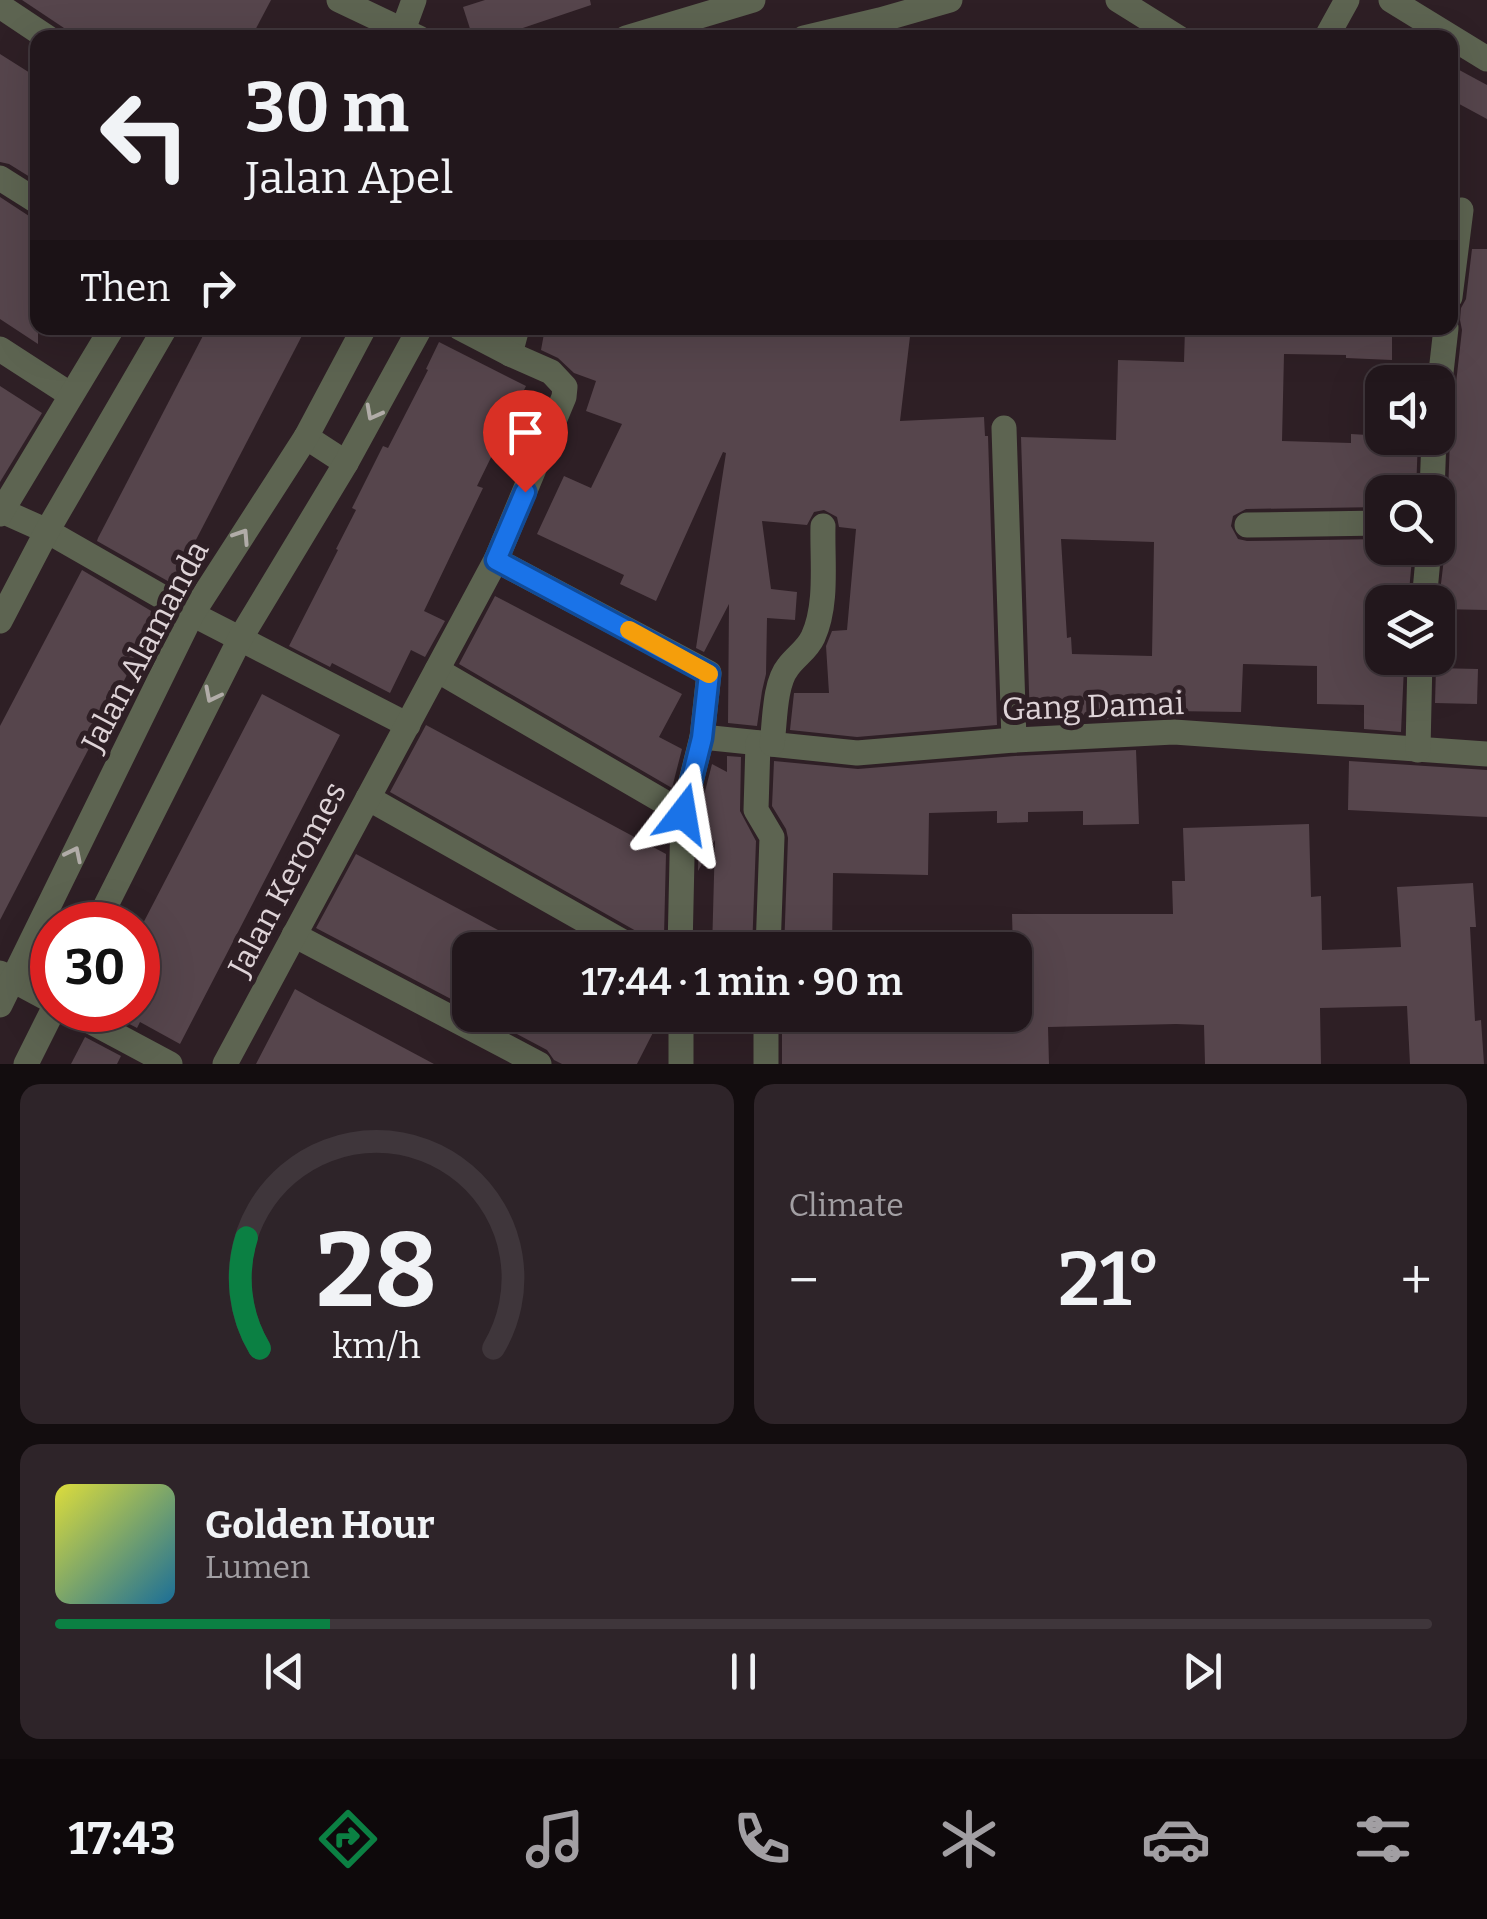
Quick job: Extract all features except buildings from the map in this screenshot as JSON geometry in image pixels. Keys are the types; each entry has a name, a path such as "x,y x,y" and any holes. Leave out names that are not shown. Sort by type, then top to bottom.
{"street":[{"path":"339,0 403,30"},
{"path":"411,30 414,0"},
{"path":"653,30 753,0"},
{"path":"879,29 950,0"},
{"path":"1118,0 1166,30"},
{"path":"1330,30 1347,0"},
{"path":"1391,0 1440,30"},
{"path":"0,6 36,30"},
{"path":"1458,41 1487,59"},
{"path":"0,178 30,197"},
{"path":"1458,208 1487,219"},
{"path":"108,335 1,512 47,531 192,614 408,725"},
{"path":"0,621 47,531 161,335"},
{"name":"Jalan Alamanda","path":"0,1004 6,976 192,614 306,437 360,335"},
{"path":"108,902 240,637 346,463 416,335"},
{"path":"473,335 510,354 515,335"},
{"path":"1442,365 1445,335"},
{"path":"0,349 71,395"},
{"name":"Jalan Keromes","path":"225,1064 496,560 559,410 565,388 552,372 510,354"},
{"path":"1004,428 1014,740"},
{"path":"306,437 346,463"},
{"path":"1247,525 1365,523"},
{"path":"769,932 772,837 756,810 765,744 780,682 814,636 821,608 822,526"},
{"path":"496,560 709,674 702,738 683,814 680,932"},
{"path":"437,670 683,814"},
{"path":"1418,750 1420,675"},
{"name":"Gang Damai","path":"702,738 857,753 1174,732 1487,754"},
{"path":"368,798 605,932"},
{"path":"294,935 539,1064"},
{"path":"6,976 30,989"},
{"path":"26,1064 42,1032"},
{"path":"110,1032 170,1064"},
{"path":"680,1032 681,1064"},
{"path":"766,1032 766,1064"}],"slow traffic":[{"path":"629,630 709,674"}],"route":[{"path":"525,492 496,560 709,674 702,738 683,814"}]}
